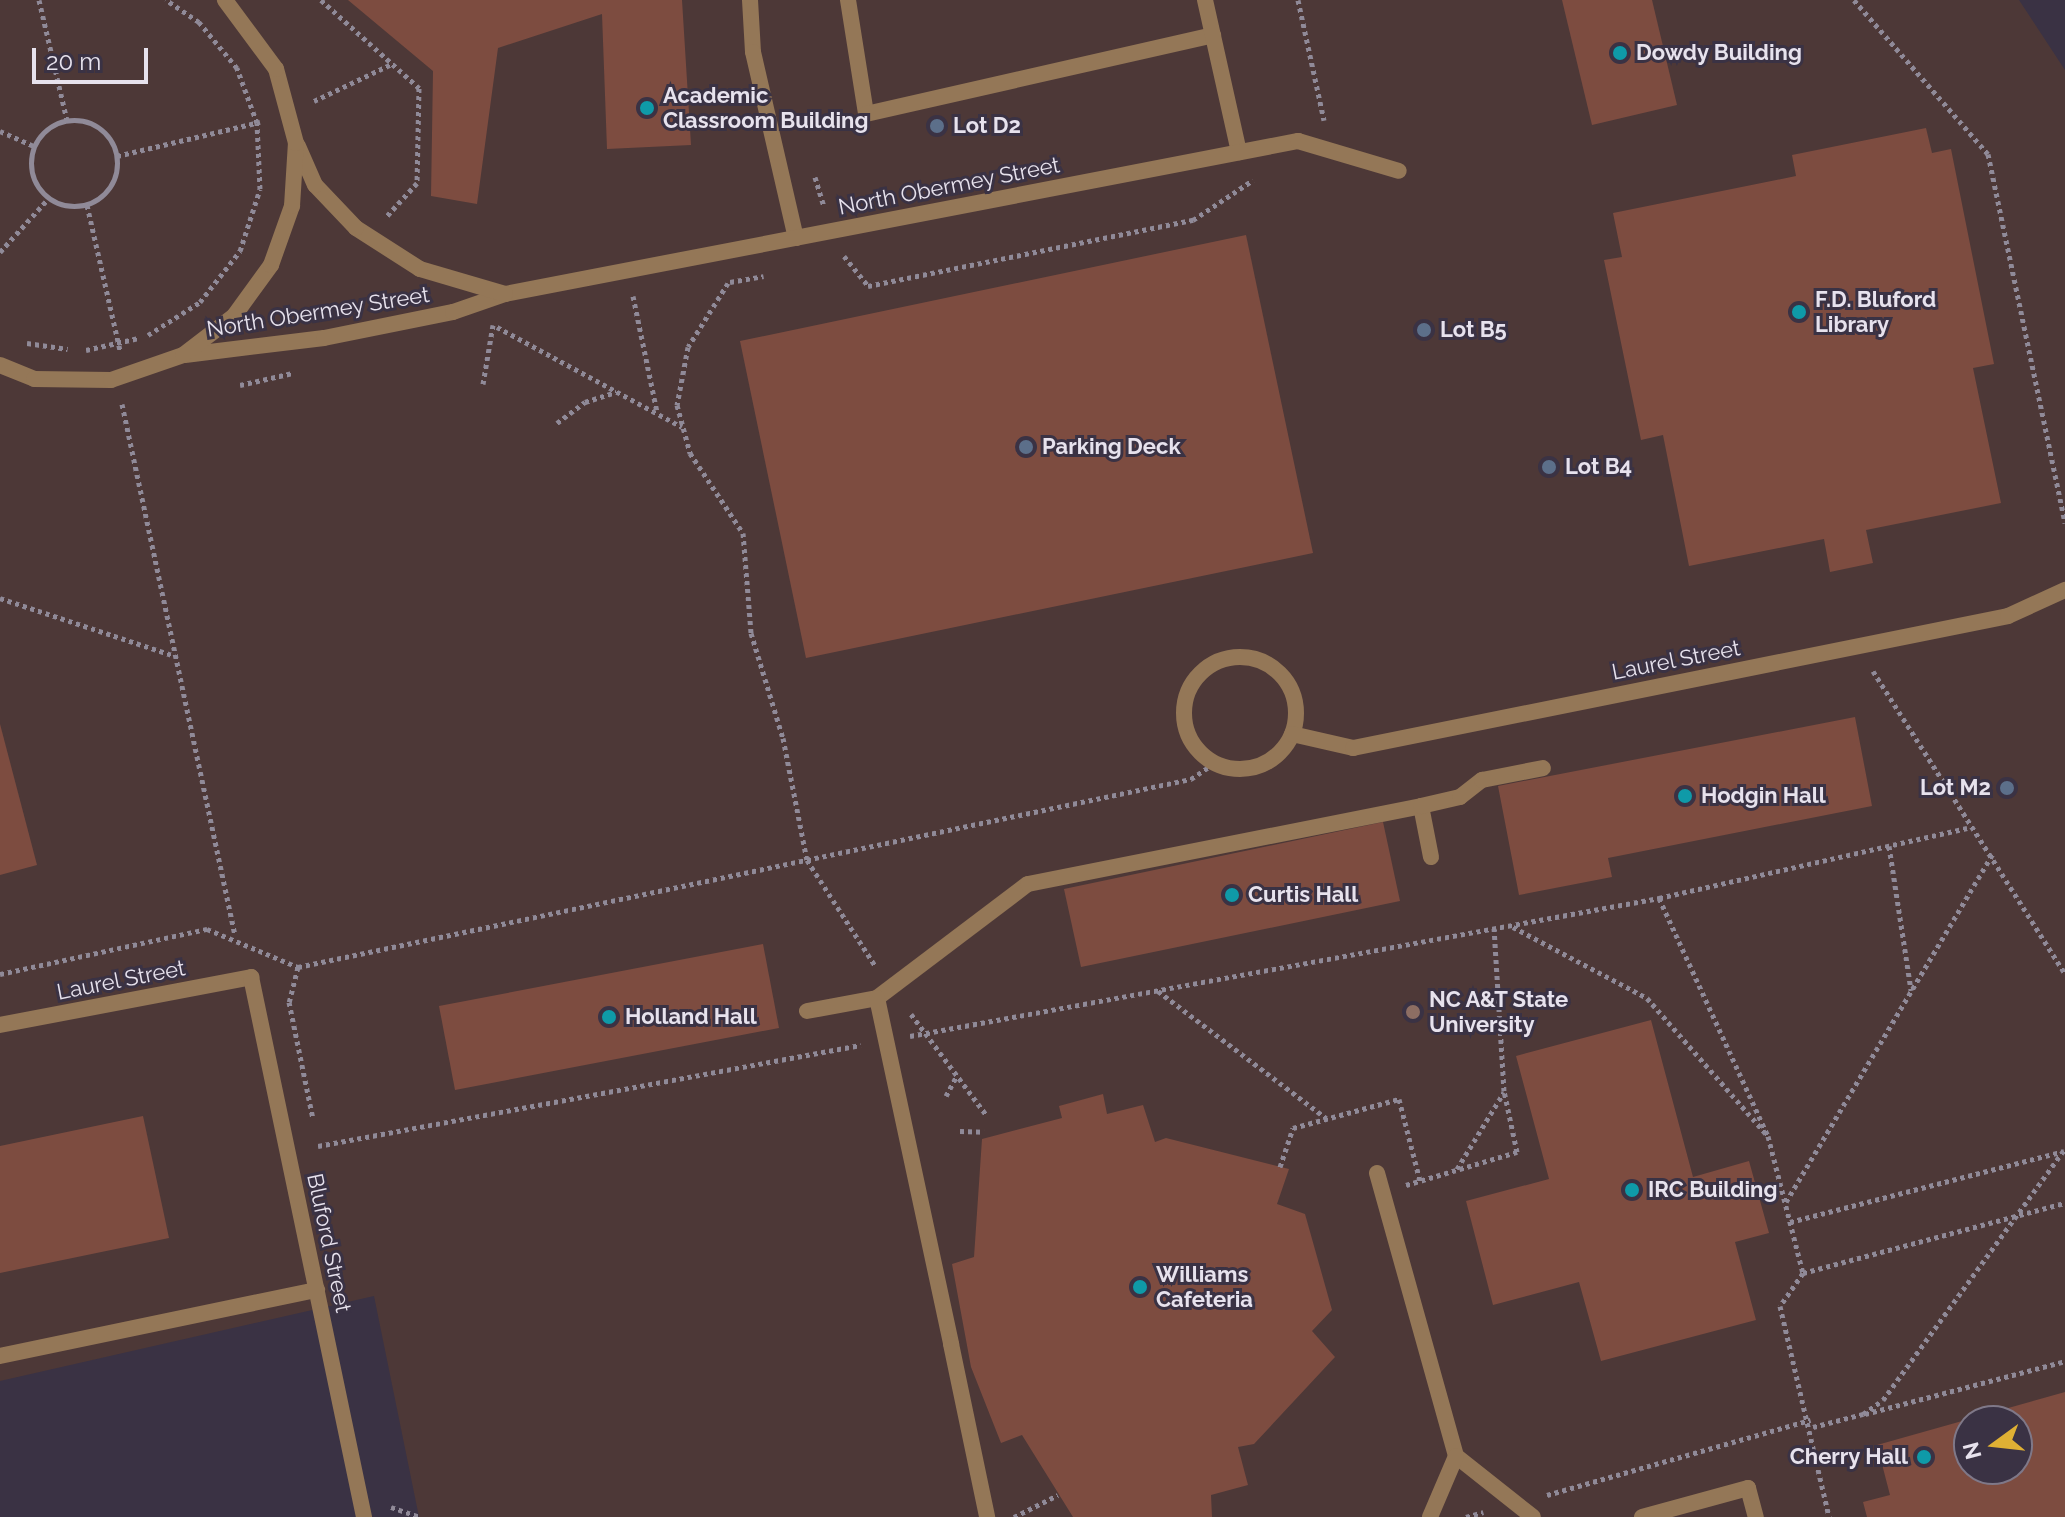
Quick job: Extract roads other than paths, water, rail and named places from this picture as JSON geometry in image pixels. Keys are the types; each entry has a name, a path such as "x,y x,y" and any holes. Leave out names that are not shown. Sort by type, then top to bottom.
{"street":[{"path":"0,365 34,379 111,380 183,355 234,316 271,265 292,206 296,143 276,69 225,0"},
{"path":"750,0 753,52 796,238"},
{"path":"867,0 848,2 866,114 1213,35"},
{"path":"1205,0 1239,152"},
{"name":"North Obermey Street","path":"183,355 324,338 453,312 505,294 1298,141 1399,171"},
{"name":"North Obermey Street","path":"296,143 315,185 356,228 420,269 505,294"},
{"name":"Laurel Street","path":"1292,734 1353,748 2008,616 2065,590"},
{"path":"1257,659 1280,674 1295,697 1292,734 1269,762 1233,769 1215,763 1190,738 1185,710 1192,683 1220,660 1257,659"},
{"path":"807,1011 877,998 1028,884 1421,806 1460,797 1482,780 1543,768"},
{"path":"1421,806 1431,857"},
{"name":"Laurel Street","path":"0,1025 251,977"},
{"name":"Bluford Street","path":"251,977 364,1517"},
{"path":"877,998 987,1517"},
{"path":"1377,1173 1456,1456 1533,1517"},
{"path":"0,1356 317,1290"},
{"path":"1430,1517 1456,1456"},
{"path":"1642,1517 1748,1488 1756,1517"}],"place":[{"name":"Dowdy Building","path":"1620,53"},
{"name":"Academic Classroom Building","path":"647,108"},
{"name":"Lot D2","path":"937,126"},
{"name":"F.D. Bluford Library","path":"1799,312"},
{"name":"Lot B5","path":"1424,330"},
{"name":"Parking Deck","path":"1026,447"},
{"name":"Lot B4","path":"1549,467"},
{"name":"Lot M2","path":"2007,788"},
{"name":"Hodgin Hall","path":"1685,796"},
{"name":"Curtis Hall","path":"1232,895"},
{"name":"NC A&T State University","path":"1413,1012"},
{"name":"Holland Hall","path":"609,1017"},
{"name":"IRC Building","path":"1632,1190"},
{"name":"Williams Cafeteria","path":"1140,1287"},
{"name":"Cherry Hall","path":"1924,1457"}]}
